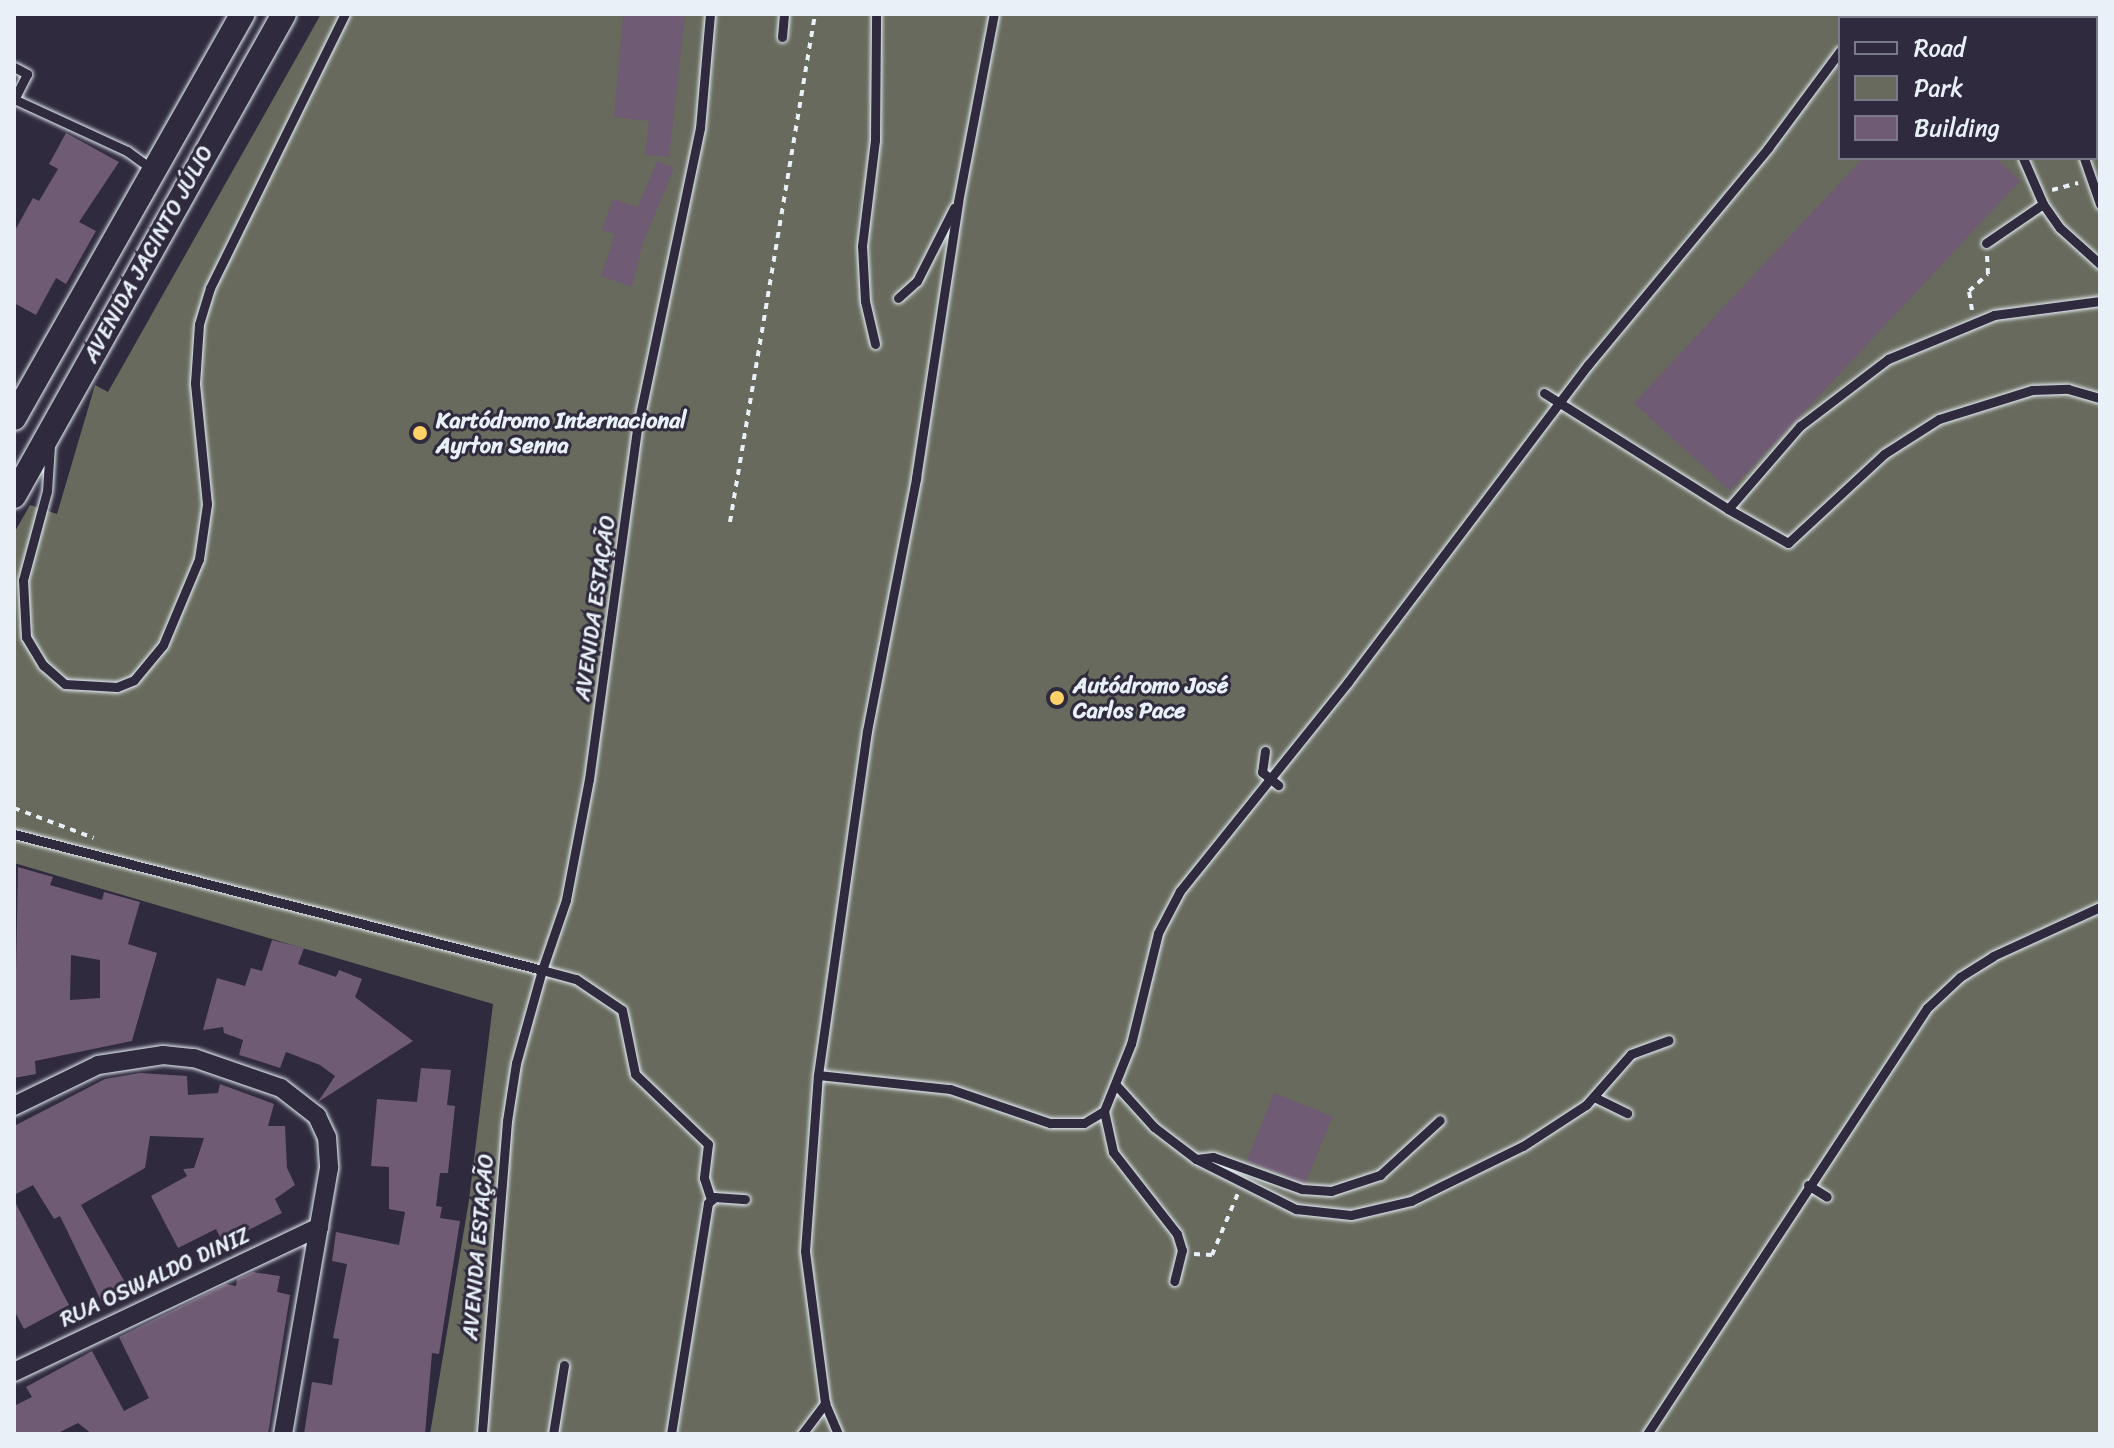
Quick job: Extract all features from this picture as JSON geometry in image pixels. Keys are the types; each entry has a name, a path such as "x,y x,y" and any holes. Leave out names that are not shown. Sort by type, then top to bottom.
{"street":[{"name":"AVENIDA JACINTO JÚLIO","path":"14,418 243,14"},
{"name":"AVENIDA JACINTO JÚLIO","path":"14,496 284,14"},
{"path":"14,1106 98,1065 163,1055 194,1058 281,1088 304,1102 327,1137 329,1168 283,1434"},
{"name":"RUA OSWALDO DINIZ","path":"14,1372 319,1227"}],"lane":[{"path":"49,434 51,465 23,580 23,623 34,654 52,675 78,688 117,687 134,680 163,645 199,559 207,504 195,383 199,324 210,288 345,14"},
{"name":"AVENIDA ESTAÇÃO","path":"482,1434 507,1121 516,1063 542,970 566,900 589,779 637,429 678,248 700,128 710,14"},
{"path":"782,37 784,14"},
{"path":"875,344 865,301 862,246 875,140 876,14"},
{"path":"838,1434 825,1403 805,1251 818,1075 838,905 916,478 958,202 994,14"},
{"path":"818,1075 950,1089 1050,1123 1084,1123 1104,1111 1116,1085 1165,916 1274,782 1559,404 1838,54"},
{"path":"14,67 27,74 14,99 127,151 154,171"},
{"path":"2024,160 2040,199 2060,228 2100,264"},
{"path":"2084,160 2100,204"},
{"path":"2088,175 2100,168"},
{"path":"1986,243 2040,199"},
{"path":"898,298 917,281 958,202"},
{"path":"1728,509 1800,426 1888,359 1994,315 2100,301"},
{"path":"1544,393 1728,509 1788,543 1884,454 1939,419 2032,390 2068,389 2100,398"},
{"path":"1265,751 1261,769 1274,782"},
{"path":"14,834 576,979 622,1010 635,1074 708,1144 704,1178 711,1199 671,1434"},
{"path":"1647,1434 1808,1185 1943,991 1993,956 2100,907"},
{"path":"1116,1085 1154,1127 1196,1159 1242,1182 1311,1213 1386,1210 1523,1146 1594,1097 1631,1054 1669,1040"},
{"path":"1594,1097 1627,1113"},
{"path":"1104,1111 1113,1152 1171,1223 1182,1250 1174,1281"},
{"path":"1196,1159 1223,1160 1302,1189 1348,1188 1380,1175 1440,1120"},
{"path":"1808,1185 1827,1197"},
{"path":"711,1199 745,1199"},
{"path":"553,1434 564,1365"},
{"path":"802,1434 825,1403"}],"path":[{"path":"730,522 815,14"},
{"path":"2040,199 2088,175"},
{"path":"1972,312 1969,291 1988,272 1986,243"},
{"path":"1182,1250 1210,1257 1242,1182"}],"green space":[{"name":"Autódromo José Carlos Pace","path":"321,14 2100,14 2100,1434 430,1434 469,1200 493,1004 14,863 14,533 30,505 57,514 95,385 108,392"}],"building":[{"path":"623,14 685,14 669,157 645,155 649,121 614,117"},
{"path":"66,133 119,162 79,222 96,231 66,284 56,278 36,315 14,303 14,232 33,198 39,201 58,169 49,164"},
{"path":"1861,160 1998,160 2020,181 1730,491 1634,403"},
{"path":"657,161 674,168 643,243 632,287 601,276 615,234 602,230 613,199 638,207"},
{"path":"18,867 53,877 50,885 102,900 104,892 140,902 128,944 157,953 132,1041 35,1061 36,1074 14,1078","holes":["71,955 100,960 100,998 70,1000"]},
{"path":"272,940 304,948 298,964 336,977 339,970 362,979 355,997 413,1041 318,1102 335,1076 320,1065 286,1052 280,1068 239,1055 243,1040 224,1033 223,1027 203,1030 217,978 245,986 251,968 262,971"},
{"path":"421,1068 451,1070 447,1105 455,1106 448,1173 440,1173 436,1206 442,1207 440,1218 460,1221 439,1354 432,1353 425,1434 304,1434 312,1382 332,1385 339,1339 333,1338 347,1264 332,1261 336,1232 399,1245 405,1212 389,1209 389,1167 371,1166 377,1099 417,1102"},
{"path":"140,1073 187,1076 188,1095 218,1093 220,1084 274,1104 268,1126 285,1126 287,1168 295,1185 275,1199 282,1213 223,1243 216,1229 178,1248 151,1196 187,1176 183,1169 194,1168 204,1138 150,1136 145,1168 81,1205 130,1291 103,1305 60,1216 54,1219 33,1185 14,1195 14,1126 105,1079"},
{"path":"1274,1093 1332,1117 1305,1184 1247,1161"},
{"path":"14,1200 69,1305 24,1329 14,1310"},
{"path":"253,1272 280,1276 277,1292 290,1295 268,1434 92,1434 78,1423 56,1434 14,1434 14,1406 32,1397 26,1387 92,1351 124,1411 149,1398 119,1337 226,1284 236,1286 237,1279"}],"place":[{"name":"Kartódromo Internacional Ayrton Senna","path":"420,433"},
{"name":"Autódromo José Carlos Pace","path":"1057,698"}]}
